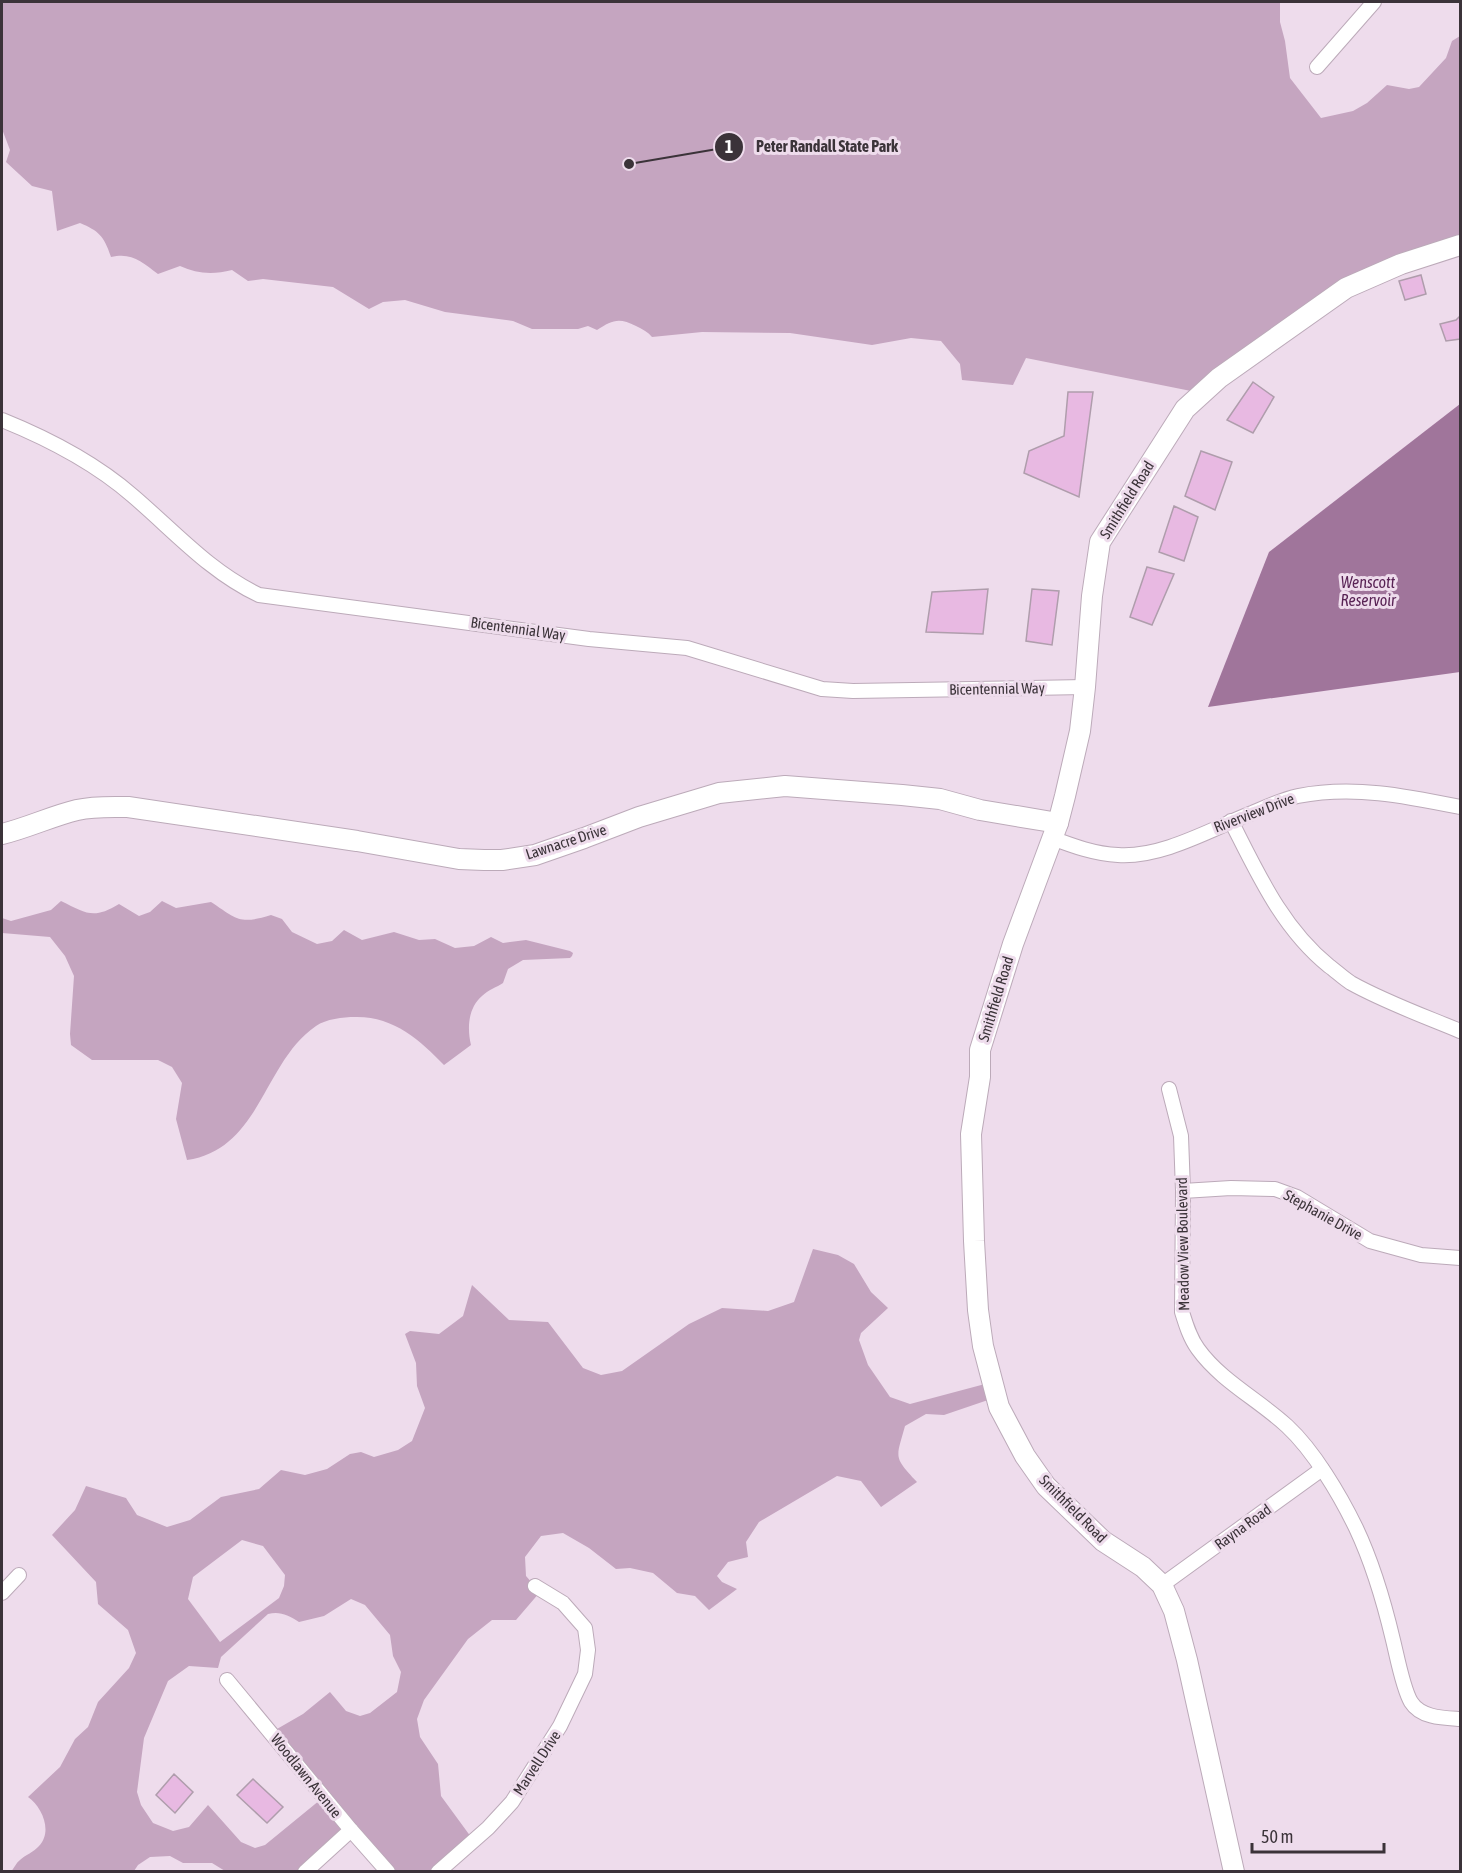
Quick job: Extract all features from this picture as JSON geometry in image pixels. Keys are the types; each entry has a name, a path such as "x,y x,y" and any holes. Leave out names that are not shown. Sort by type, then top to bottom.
{"street":[{"path":"1317,67 1374,2"},
{"name":"Smithfield Road","path":"1234,1872 1187,1660 1174,1611 1162,1585 1143,1567 1103,1541 1046,1486 1025,1456 999,1407 983,1346 978,1310 974,1241 971,1134 980,1077 980,1050 1013,944 1055,830 1080,732 1086,687 1092,596 1100,542 1185,409 1219,378 1346,288 1401,264 1461,245"},
{"name":"Bicentennial Way","path":"2,420 38,434 97,468 132,495 194,552 237,585 260,595 589,639 687,648 822,689 853,691 1086,687"},
{"name":"Lawnacre Drive","path":"2,834 77,810 128,807 449,857 502,860 535,855 639,817 719,793 785,786 940,799 1055,830"},
{"name":"Riverview Drive","path":"1055,830 1085,850 1118,855 1143,854 1170,846 1296,796 1329,791 1374,792 1461,807"},
{"path":"1231,821 1265,888 1288,923 1315,954 1348,981 1383,999 1461,1031"},
{"name":"Meadow View Boulevard","path":"1169,1089 1181,1136 1182,1312 1187,1329 1197,1348 1211,1365 1288,1426 1322,1468 1356,1528 1381,1594 1411,1702 1422,1713 1438,1718 1461,1719"},
{"name":"Stephanie Drive","path":"1183,1191 1232,1188 1275,1189 1297,1197 1370,1241 1421,1255 1461,1257"},
{"name":"Rayna Road","path":"1162,1585 1322,1468"},
{"path":"2,1593 19,1575"},
{"name":"Marvell Drive","path":"438,1872 473,1843 501,1815 523,1786 549,1746 585,1674 588,1650 585,1628 563,1603 535,1586"},
{"name":"Woodlawn Avenue","path":"227,1680 388,1872"},
{"path":"305,1872 351,1830"}],"shaded area":[{"path":"2,2 1280,2 1280,22 1290,78 1321,118 1353,111 1367,103 1387,85 1409,89 1419,87 1446,58 1452,41 1460,36 1460,244 1409,262 1191,391 1026,358 1013,385 962,380 960,364 941,341 911,338 872,345 790,333 702,332 652,337 630,323 620,321 611,322 597,330 588,326 578,329 532,329 513,321 445,312 405,300 383,302 369,309 333,287 263,279 248,281 232,270 205,273 180,266 158,274 131,257 111,257 100,235 80,223 57,231 52,191 32,186 6,162 10,150 2,129"},
{"path":"61,901 90,913 102,912 119,904 139,916 150,912 162,901 176,908 211,902 239,919 252,920 271,915 282,919 292,932 317,944 332,941 344,930 362,940 394,932 419,940 435,939 455,948 474,946 491,937 503,943 526,940 573,953 570,958 523,960 508,969 503,983 484,994 471,1012 469,1032 471,1045 444,1065 405,1031 382,1021 350,1017 335,1019 316,1026 298,1042 246,1122 231,1139 212,1153 187,1160 176,1119 182,1083 172,1067 158,1060 92,1060 71,1045 74,976 65,956 50,937 2,933 2,918 11,921 51,910"},
{"path":"813,1249 838,1255 854,1264 871,1292 888,1308 861,1333 859,1340 868,1365 890,1397 910,1404 985,1384 988,1400 944,1415 926,1414 905,1426 899,1451 900,1462 917,1482 881,1507 861,1481 837,1476 759,1522 746,1542 748,1557 728,1562 717,1576 722,1582 737,1589 709,1610 695,1596 677,1593 653,1573 630,1568 616,1569 589,1548 563,1533 541,1536 525,1557 526,1576 540,1592 516,1620 492,1620 468,1639 424,1700 417,1719 420,1737 438,1764 441,1796 471,1837 431,1871 379,1871 342,1828 300,1871 225,1871 212,1863 183,1863 170,1856 150,1857 138,1865 134,1871 11,1872 19,1861 39,1846 45,1833 41,1813 28,1797 60,1767 75,1739 88,1727 98,1702 129,1668 136,1653 128,1630 98,1604 96,1582 52,1535 75,1510 86,1486 126,1498 137,1515 167,1527 190,1520 221,1497 259,1489 281,1470 305,1475 327,1469 350,1454 361,1452 374,1457 398,1450 412,1441 425,1408 417,1386 416,1363 405,1334 410,1331 439,1334 463,1316 472,1285 509,1320 548,1322 583,1368 601,1375 622,1371 689,1324 722,1308 768,1311 794,1302","holes":["242,1540 263,1546 285,1575 284,1586 279,1598 220,1642 188,1599 193,1577","351,1599 365,1605 390,1635 393,1656 401,1672 397,1692 370,1713 360,1716 346,1711 330,1692 303,1714 270,1733 320,1800 265,1845 255,1848 241,1842 208,1805 189,1827 173,1831 153,1823 141,1805 137,1792 144,1738 168,1681 189,1666 218,1668 221,1657 268,1614 284,1614 299,1622 324,1616"]}],"water":[{"name":"Wenscott Reservoir","path":"1460,404 1460,672 1208,707 1269,552"}],"building":[{"path":"1421,275 1426,294 1405,300 1399,281"},
{"path":"1460,316 1460,339 1446,341 1440,324 1456,320"},
{"path":"1253,382 1274,397 1253,433 1227,420"},
{"path":"1068,392 1093,392 1079,497 1024,473 1029,451 1064,436"},
{"path":"1201,451 1232,462 1215,510 1185,496"},
{"path":"1174,506 1198,517 1184,561 1159,552"},
{"path":"1147,567 1174,574 1152,625 1130,617"},
{"path":"988,589 983,634 926,632 932,592"},
{"path":"1032,589 1059,591 1052,645 1026,641"},
{"path":"174,1774 193,1792 175,1813 156,1795"},
{"path":"253,1779 283,1807 267,1823 237,1795"}],"place":[{"name":"Peter Randall State Park","path":"629,164"}]}
